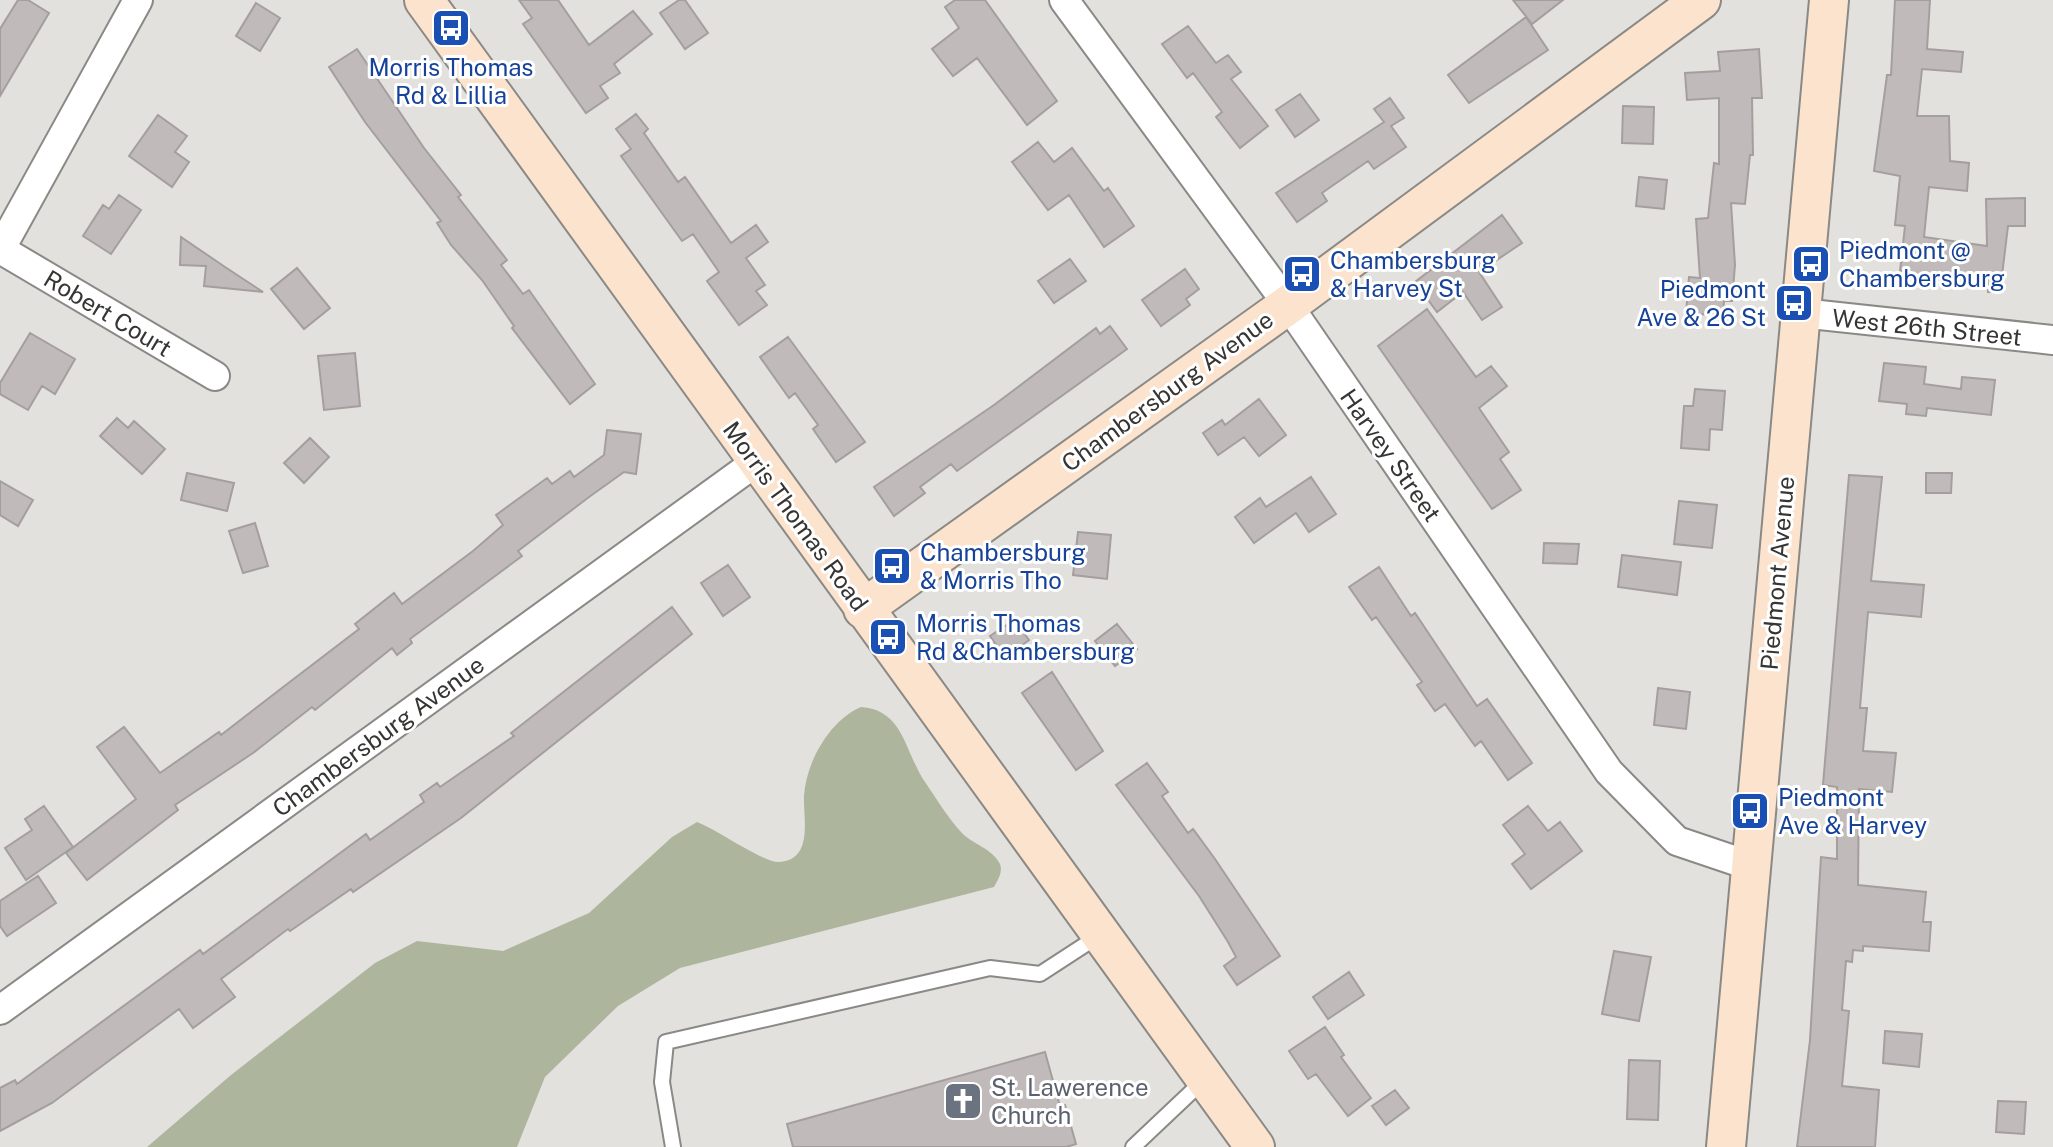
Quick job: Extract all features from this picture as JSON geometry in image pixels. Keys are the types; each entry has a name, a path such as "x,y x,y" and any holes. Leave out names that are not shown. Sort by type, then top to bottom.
{"main road":[{"name":"Chambersburg Avenue","path":"863,609 1288,305 1701,0"},
{"name":"Piedmont Avenue","path":"1726,1147 1829,0"},
{"name":"Morris Thomas Road","path":"429,2 756,462 1255,1147"}],"street":[{"path":"0,250 138,0"},
{"name":"Harvey Street","path":"1064,0 1288,305 1609,772 1677,841 1751,866"},
{"name":"Robert Court","path":"0,250 215,376"},
{"name":"West 26th Street","path":"1801,313 2053,340"},
{"name":"Chambersburg Avenue","path":"0,1010 756,462"}],"lane":[{"path":"673,1147 662,1082 666,1042 990,968 1040,974 1101,935"},
{"path":"1133,1147 1205,1079"}],"green space":[{"path":"861,707 875,710 895,724 925,782 952,821 966,837 987,850 1000,864 1000,876 994,887 680,968 618,1006 545,1077 517,1147 147,1147 231,1075 375,963 417,941 503,951 589,913 672,837 697,822 772,861 790,859 798,854 802,846 804,796 815,756 839,722"}],"building":[{"path":"18,0 28,0 49,13 0,96 0,29"},
{"path":"519,0 558,0 589,45 633,11 652,34 614,64 620,73 600,86 608,98 586,113 523,24 532,18"},
{"path":"679,0 685,0 708,33 685,49 660,13"},
{"path":"955,0 985,0 1057,101 1027,125 977,58 953,76 932,49 959,28 945,7"},
{"path":"1513,0 1563,0 1532,24"},
{"path":"1895,0 1930,0 1927,49 1963,52 1961,72 1922,69 1917,116 1949,116 1950,161 1969,163 1967,191 1929,187 1924,237 1987,246 1986,199 2025,198 2025,226 2008,226 2000,292 1988,292 1987,280 1935,273 1933,285 1913,282 1914,273 1900,271 1905,226 1895,225 1900,176 1874,171 1887,75 1891,75"},
{"path":"256,3 280,18 260,51 236,36"},
{"path":"1526,17 1548,50 1469,103 1448,75"},
{"path":"1188,26 1216,63 1228,55 1241,72 1231,79 1268,126 1240,148 1216,117 1222,112 1193,73 1187,78 1162,44"},
{"path":"357,49 424,148 461,195 458,197 507,260 501,265 523,294 529,290 595,384 570,404 512,328 514,326 482,280 451,245 437,223 441,221 365,122 329,67"},
{"path":"1759,49 1762,98 1752,98 1753,155 1750,155 1745,204 1731,203 1735,265 1732,301 1724,301 1723,316 1686,313 1689,277 1700,278 1696,219 1708,218 1714,163 1719,164 1719,98 1687,100 1685,73 1720,71 1718,52"},
{"path":"1300,94 1319,120 1295,137 1276,110"},
{"path":"1390,98 1404,118 1391,126 1406,147 1374,169 1368,161 1322,193 1327,201 1297,222 1276,193 1384,122 1374,109"},
{"path":"1623,106 1654,107 1653,144 1622,143"},
{"path":"636,114 648,129 644,133 678,182 685,177 731,243 756,225 768,242 746,258 765,285 756,291 767,305 739,325 707,281 719,272 693,234 682,241 621,156 631,149 616,129"},
{"path":"158,115 187,136 175,152 189,162 172,187 129,156"},
{"path":"1038,142 1054,162 1072,148 1104,191 1108,188 1134,226 1104,247 1069,195 1048,210 1012,162"},
{"path":"1639,177 1667,180 1664,209 1636,206"},
{"path":"119,195 141,210 111,254 83,236 103,205 109,209"},
{"path":"1502,215 1522,243 1479,272 1502,307 1482,320 1463,292 1437,312 1415,282"},
{"path":"181,237 263,292 204,286 206,266 180,265"},
{"path":"1070,259 1086,281 1054,303 1038,281"},
{"path":"297,268 330,308 304,329 271,289"},
{"path":"1185,269 1199,289 1186,299 1190,305 1161,326 1142,300"},
{"path":"1427,309 1476,377 1491,366 1507,386 1479,408 1509,452 1500,459 1521,490 1492,509 1378,346"},
{"path":"1110,326 1127,349 957,471 951,464 920,487 925,493 894,516 874,487 994,405 1096,328 1100,334"},
{"path":"30,333 75,359 55,394 42,386 28,410 0,394 0,383"},
{"path":"788,337 865,442 836,462 813,429 818,425 795,393 789,398 760,357"},
{"path":"355,353 360,406 324,410 318,356"},
{"path":"1884,363 1926,367 1924,384 1961,389 1962,377 1995,380 1991,415 1927,408 1926,416 1906,414 1907,404 1879,401"},
{"path":"1695,389 1725,391 1722,430 1710,429 1709,450 1681,448 1684,406 1693,406"},
{"path":"1259,399 1286,435 1259,456 1244,437 1218,455 1203,433 1222,420 1225,425"},
{"path":"117,418 128,428 134,421 165,449 142,474 100,436"},
{"path":"607,430 641,434 636,474 624,472 589,497 518,551 522,556 410,639 412,643 397,655 392,648 315,710 312,707 253,753 175,805 178,810 87,880 66,853 136,799 97,747 124,727 160,773 219,732 221,735 359,629 355,624 394,593 402,604 473,551 503,525 496,515 547,478 552,484 570,471 574,477 604,455"},
{"path":"310,438 329,457 304,483 284,463"},
{"path":"187,473 234,483 227,511 181,500"},
{"path":"1926,473 1952,473 1951,493 1926,493"},
{"path":"1849,475 1882,477 1871,581 1924,585 1921,617 1868,612 1860,708 1867,708 1863,751 1896,753 1892,792 1859,789 1858,885 1926,892 1923,922 1931,922 1929,951 1863,946 1863,951 1853,950 1852,962 1846,961 1842,1010 1849,1011 1842,1086 1879,1090 1875,1147 1797,1147 1810,1040 1821,857 1837,859 1837,787 1823,785"},
{"path":"1311,477 1336,514 1309,532 1296,513 1254,543 1235,517 1260,498 1266,507"},
{"path":"0,481 33,500 18,526 0,515"},
{"path":"1679,501 1717,505 1712,548 1674,544"},
{"path":"255,523 268,566 243,573 229,531"},
{"path":"1078,532 1111,535 1107,579 1073,575"},
{"path":"1544,543 1579,544 1577,564 1543,563"},
{"path":"1622,555 1681,562 1677,595 1618,587"},
{"path":"728,565 750,597 723,616 701,583"},
{"path":"1379,567 1411,616 1415,613 1477,706 1487,699 1532,763 1508,780 1481,741 1475,746 1445,704 1435,711 1417,685 1422,682 1376,617 1372,620 1349,587"},
{"path":"672,607 692,634 461,818 353,892 351,889 290,931 288,929 221,979 235,997 193,1028 179,1009 52,1103 0,1131 0,1088 15,1080 17,1084 200,950 203,954 366,834 370,840 424,802 420,795 437,783 440,787 514,736 511,733"},
{"path":"1014,620 1029,640 1005,658 990,636"},
{"path":"1117,624 1137,649 1115,666 1095,641"},
{"path":"1052,672 1103,751 1076,770 1022,693"},
{"path":"1658,688 1690,692 1686,729 1654,725"},
{"path":"1147,763 1168,792 1162,796 1188,833 1193,829 1280,956 1237,985 1224,966 1236,957 1228,942 1199,896 1116,785"},
{"path":"44,806 73,847 26,880 5,848 32,830 25,819"},
{"path":"1528,806 1548,831 1560,822 1582,851 1531,889 1512,864 1525,854 1503,825"},
{"path":"38,876 56,903 7,936 0,926 0,901"},
{"path":"1614,951 1651,957 1639,1021 1602,1014"},
{"path":"1349,972 1364,995 1328,1019 1313,997"},
{"path":"1325,1027 1344,1055 1341,1057 1371,1098 1348,1116 1316,1074 1308,1079 1289,1051"},
{"path":"1885,1031 1922,1034 1919,1067 1883,1063"},
{"name":"St. Lawerence Church","path":"1045,1052 1060,1106 1065,1105 1076,1144 1066,1147 793,1147 787,1124"},
{"path":"1629,1060 1660,1061 1658,1120 1627,1119"},
{"path":"1395,1090 1409,1108 1386,1125 1372,1106"},
{"path":"1998,1101 2026,1102 2024,1134 1996,1132"}],"place":[{"name":"Morris Thomas Rd & Lillia","path":"451,28"},
{"name":"Piedmont @ Chambersburg","path":"1811,264"},
{"name":"Chambersburg & Harvey St","path":"1302,274"},
{"name":"Piedmont Ave & 26 St","path":"1794,303"},
{"name":"Chambersburg & Morris Tho","path":"892,566"},
{"name":"Morris Thomas Rd &Chambersburg","path":"888,637"},
{"name":"Piedmont Ave & Harvey","path":"1750,811"},
{"name":"St. Lawerence Church","path":"963,1101"}]}
